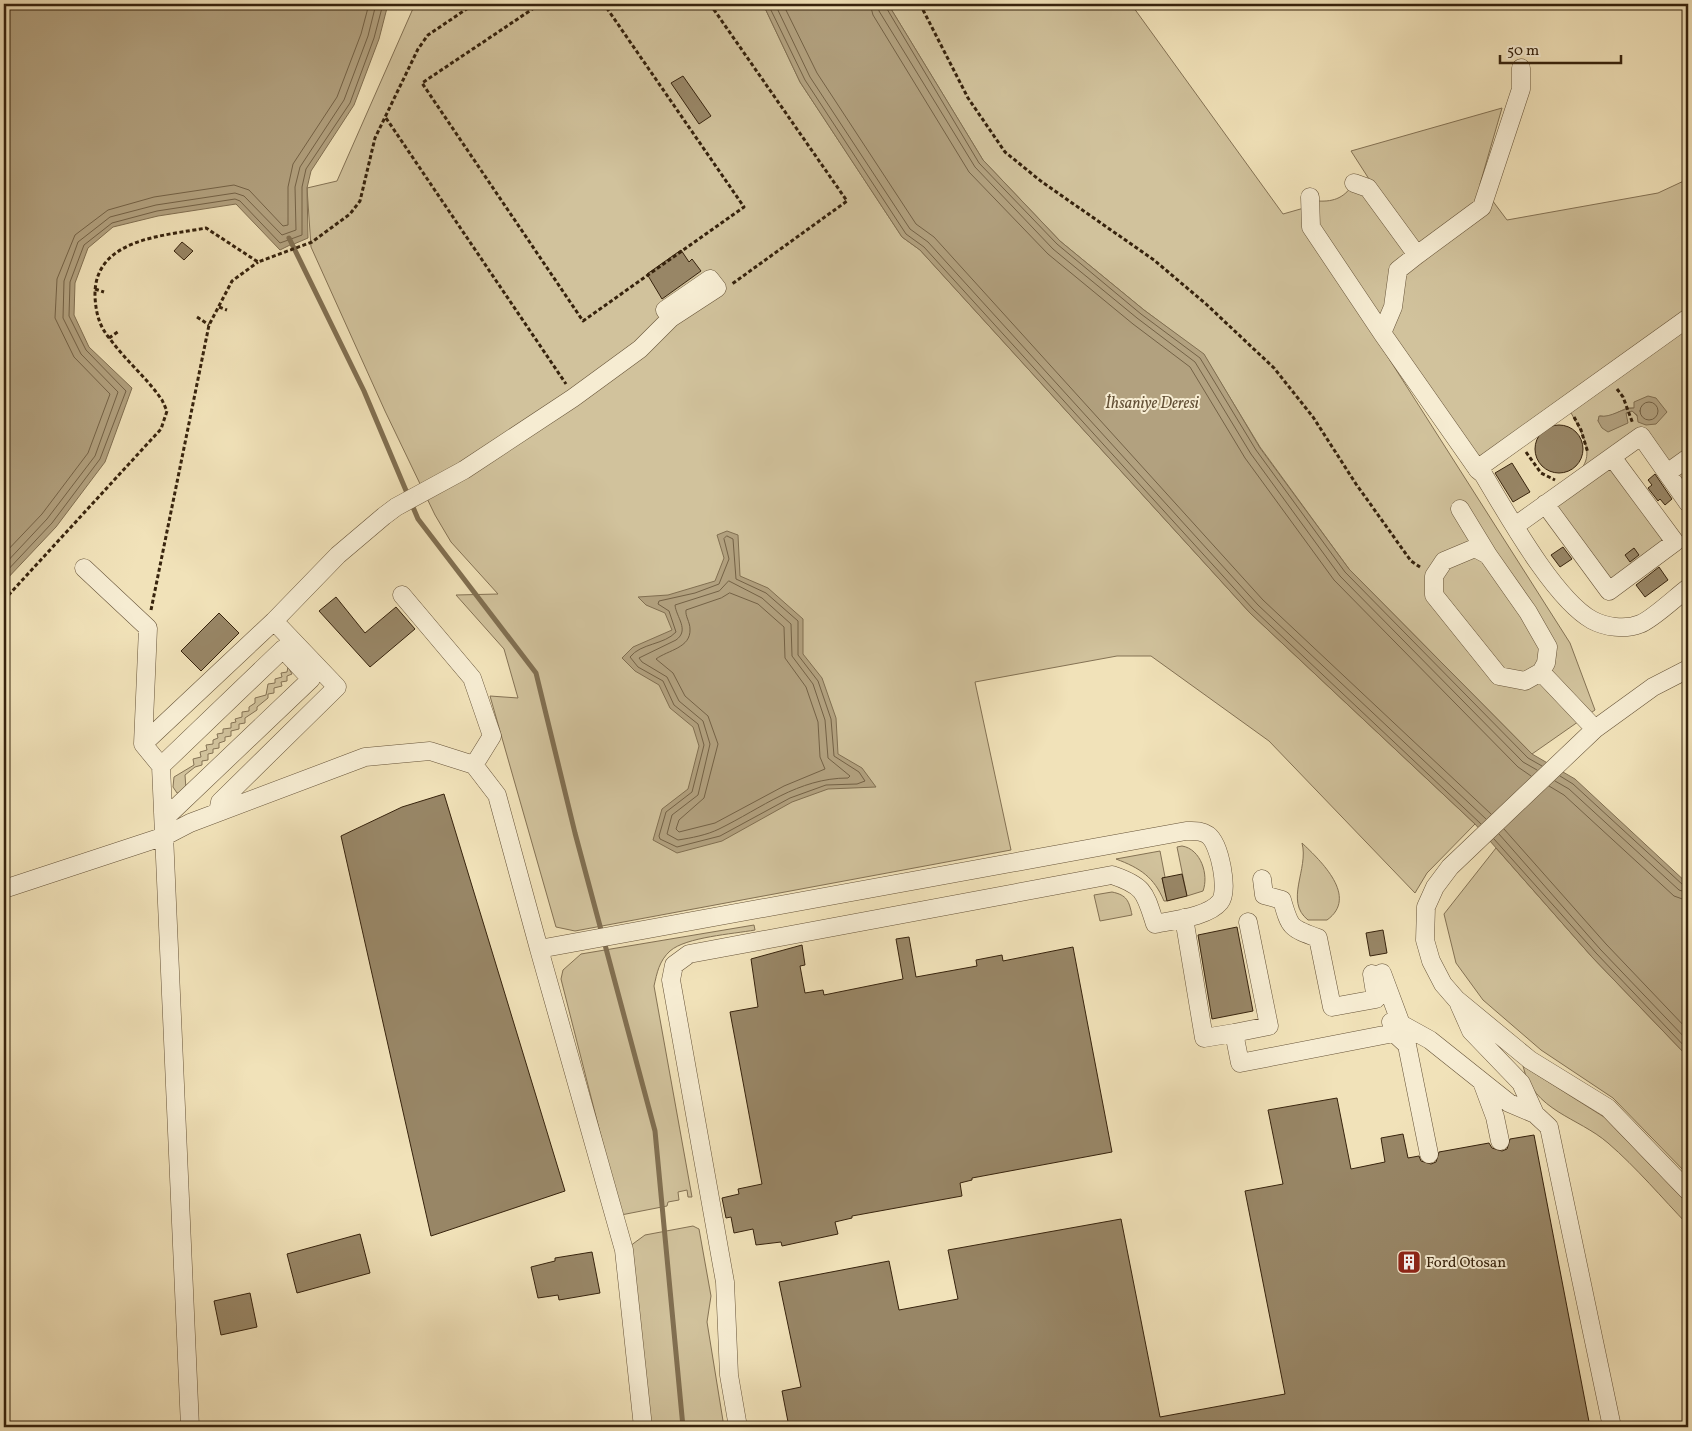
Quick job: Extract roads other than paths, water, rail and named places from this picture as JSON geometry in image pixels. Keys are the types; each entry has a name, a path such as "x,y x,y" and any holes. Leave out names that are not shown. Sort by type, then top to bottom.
{"street":[{"path":"1382,332 1393,307 1398,270 1482,207 1521,89 1520,68"},
{"path":"1354,183 1368,188 1417,255"},
{"path":"1310,197 1311,226 1477,469 1483,474 1515,526 1571,604 1592,620 1612,628 1640,624 1688,588"},
{"path":"144,744 274,621 338,555 396,507 427,492 464,470 574,397 640,348 671,318 717,288"},
{"path":"1477,469 1518,442 1688,318"},
{"path":"1515,526 1641,436 1688,503"},
{"path":"1545,504 1608,591 1675,542 1612,457"},
{"path":"1667,473 1688,458"},
{"path":"1460,510 1488,555 1528,612 1548,647 1546,664 1541,672 1525,681 1499,676 1434,595 1434,576 1444,561 1459,553 1475,548 1488,555"},
{"path":"84,568 148,628 144,744 161,766 190,1427"},
{"path":"402,595 472,678 492,736 474,765"},
{"path":"218,812 220,802 338,688 274,621"},
{"path":"161,766 283,649 311,679 164,827"},
{"path":"1688,669 1653,686 1595,729 1450,867 1435,887 1426,907 1425,940 1432,961 1444,984 1456,999 1530,1060 1608,1108 1688,1191"},
{"path":"1541,672 1595,729"},
{"path":"4,890 164,827 218,812 365,757 430,751 474,765 497,795 624,1250 643,1427"},
{"path":"539,949 1186,831 1201,831 1210,836 1217,846 1225,890 1220,902 1211,910 1184,918 1155,924 1145,894 1132,881 1112,874 688,954 674,965 673,990 725,1282 729,1375 738,1427"},
{"path":"1262,879 1264,895 1282,900 1288,919 1295,930 1318,938 1332,1007 1376,999"},
{"path":"1184,918 1204,1038 1269,1026 1248,922"},
{"path":"1429,1154 1407,1045 1394,1033 1389,1014 1376,999 1377,974 1401,1024 1430,1040 1510,1103 1536,1114"},
{"path":"1456,999 1471,1030 1521,1082 1536,1114 1549,1127 1612,1427"},
{"path":"1234,1033 1240,1063 1394,1033"},
{"path":"1481,1081 1495,1117 1500,1141"}],"water":[{"path":"4,4 388,4 379,39 354,105 311,171 307,188 308,238 294,244 290,240 292,244 280,250 236,204 158,216 113,227 88,248 75,283 74,315 89,347 132,388 105,462 56,527 4,582"},
{"name":"İhsaniye Deresi","path":"763,4 888,4 983,160 1060,241 1144,310 1204,354 1260,448 1349,569 1532,754 1575,779 1688,884 1688,1057 1592,957 1475,824 1250,613 920,250 902,237 800,82"},
{"path":"1648,396 1656,398 1667,412 1656,424 1646,425 1638,422 1637,415 1632,411 1626,413 1628,423 1608,432 1602,428 1598,421 1599,416 1608,416 1634,408 1634,402"},
{"path":"727,531 738,535 740,576 768,588 803,619 803,654 822,678 836,718 838,754 862,768 876,787 828,789 792,802 722,841 677,853 653,840 662,809 688,789 699,746 693,727 670,708 659,685 635,671 622,658 633,647 672,630 665,613 646,605 638,597 668,595 715,581 724,558 717,535"}],"waterway":[{"path":"289,238 364,391 418,519 536,673 575,833 655,1131 683,1427"}],"place":[{"name":"Ford Otosan","path":"1409,1262"}]}
